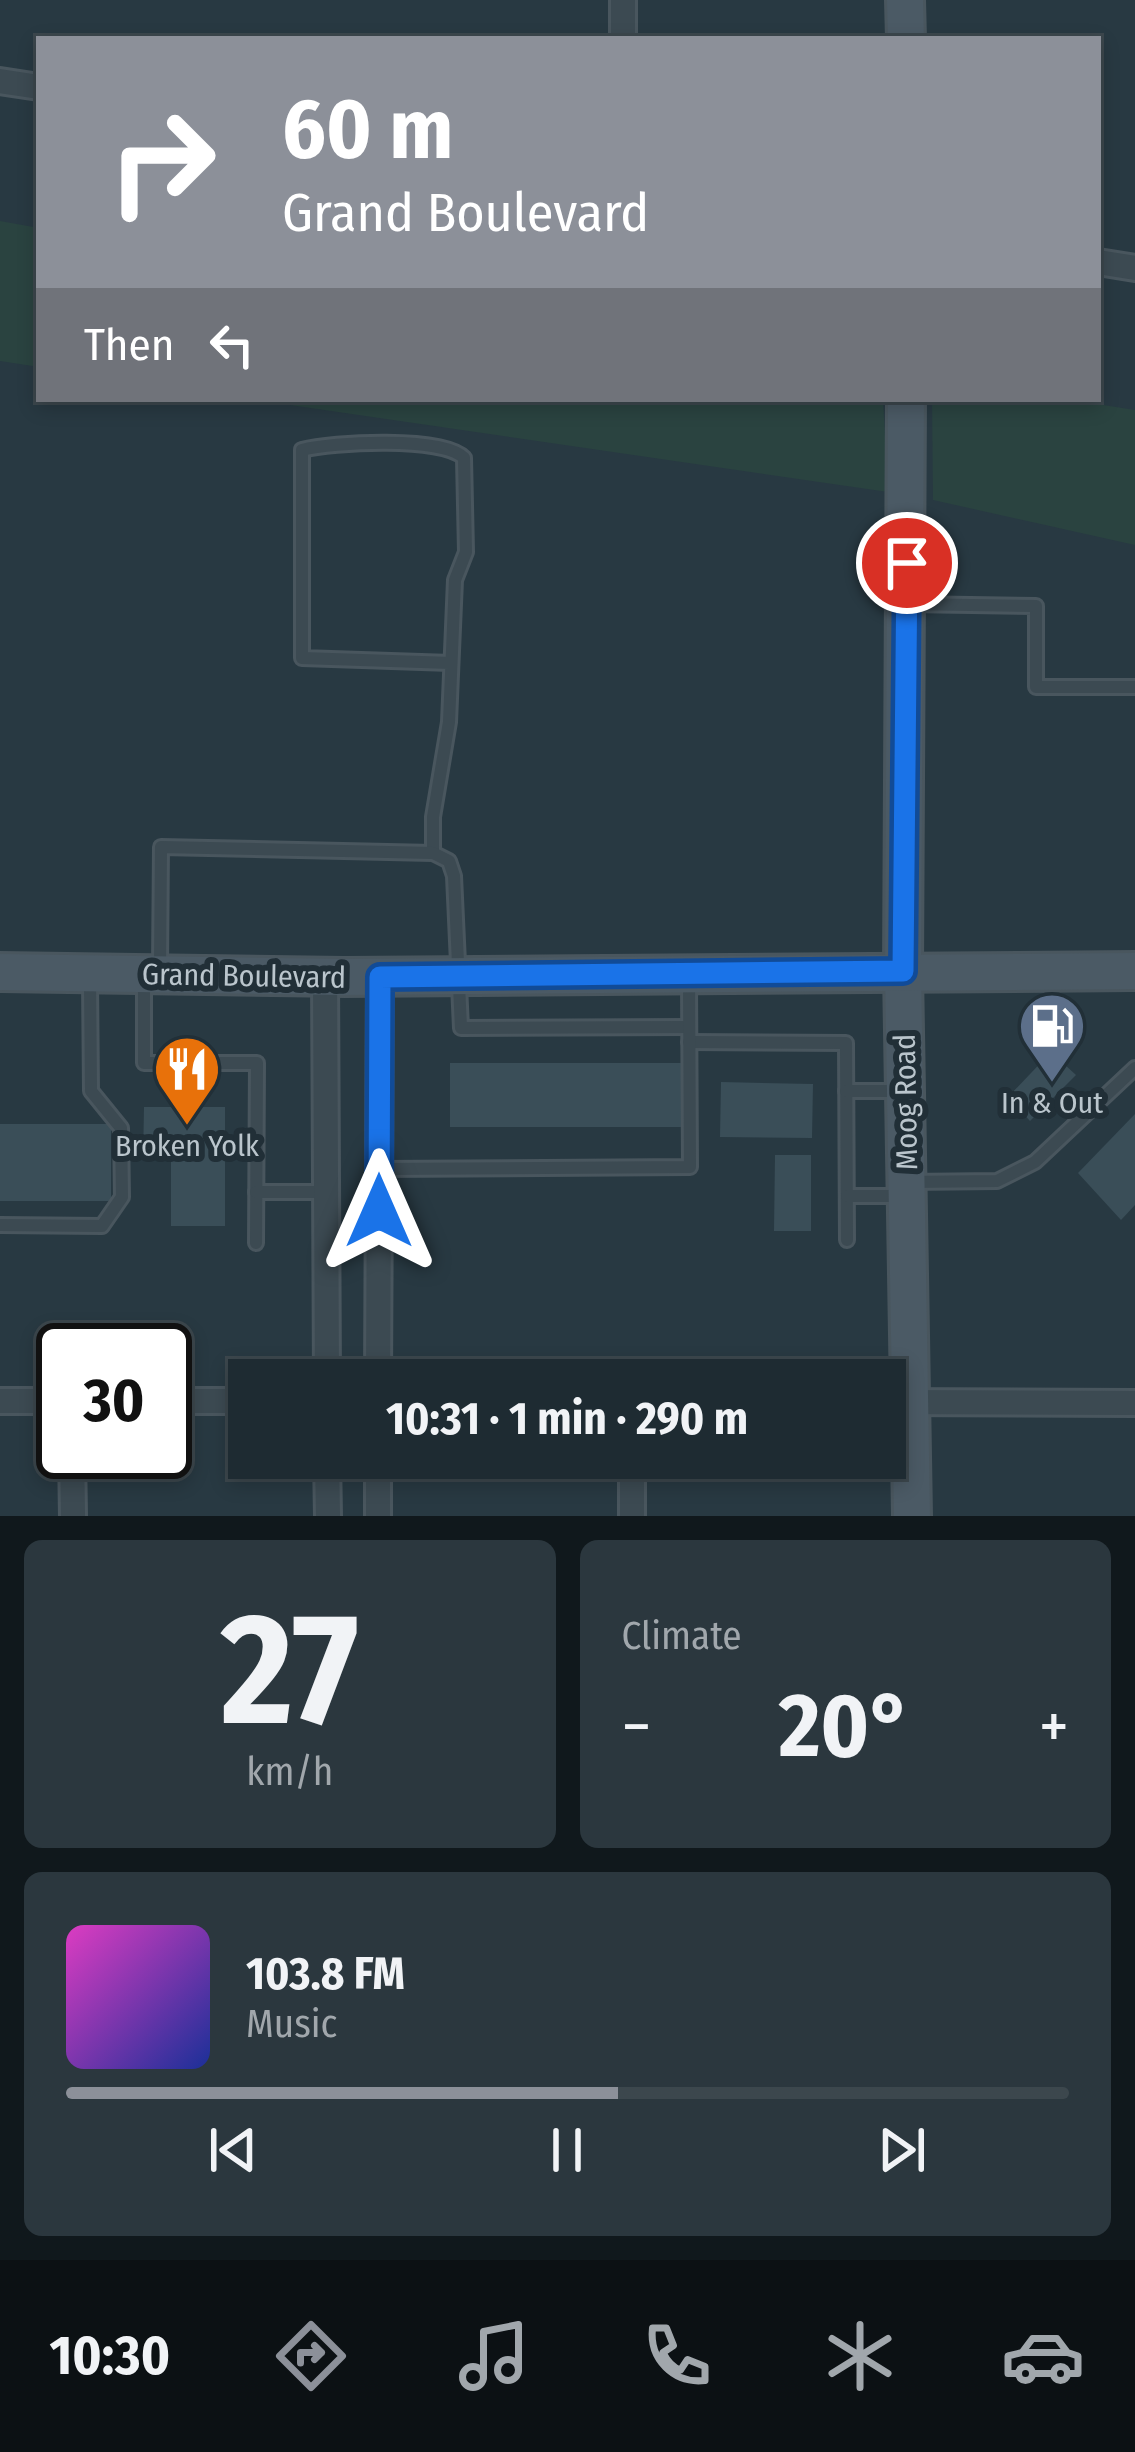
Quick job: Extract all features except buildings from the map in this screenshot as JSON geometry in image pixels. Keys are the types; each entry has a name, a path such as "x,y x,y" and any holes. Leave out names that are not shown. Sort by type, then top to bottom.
{"street":[{"path":"623,0 623,36"},
{"path":"905,0 905,36"},
{"path":"0,81 36,87"},
{"path":"1101,262 1135,268"},
{"name":"Moog Road","path":"901,1359 908,1189 903,971 906,402"},
{"name":"Grand Boulevard","path":"0,972 380,977 1135,971"},
{"path":"325,977 327,1359"},
{"path":"378,1359 380,977"},
{"path":"0,1400 36,1401"},
{"path":"192,1401 228,1401"},
{"path":"906,1402 1135,1403"},
{"name":"Moog Road","path":"906,1463 912,1516"},
{"path":"72,1479 73,1516"},
{"path":"328,1479 328,1516"},
{"path":"377,1516 378,1479"},
{"path":"632,1479 632,1516"}],"lane":[{"path":"434,853 451,663 454,580 466,552 462,454 384,443 302,450 302,658 451,663"},
{"path":"907,604 1036,606 1036,687 1135,687"},
{"path":"256,1243 256,1063 144,1063 161,847 434,853 449,861 454,876 461,1028 846,1043 847,1240"},
{"path":"0,1225 102,1226 122,1197 121,1128 91,1090 90,973"},
{"path":"380,1169 690,1167 689,973"},
{"path":"847,1196 997,1181 1035,1162 1135,1068"},
{"path":"846,1090 905,1090"},
{"path":"256,1192 326,1192"}],"green space":[{"path":"0,221 36,227 36,367 0,361"},
{"path":"269,402 883,402 888,492"},
{"path":"932,402 1084,402 1135,410 1135,545 933,500"}],"place":[{"name":"In & Out","path":"1052,1085"},
{"name":"Broken Yolk","path":"187,1128"}],"route":[{"path":"379,1211 380,977 903,971 907,563"}]}
